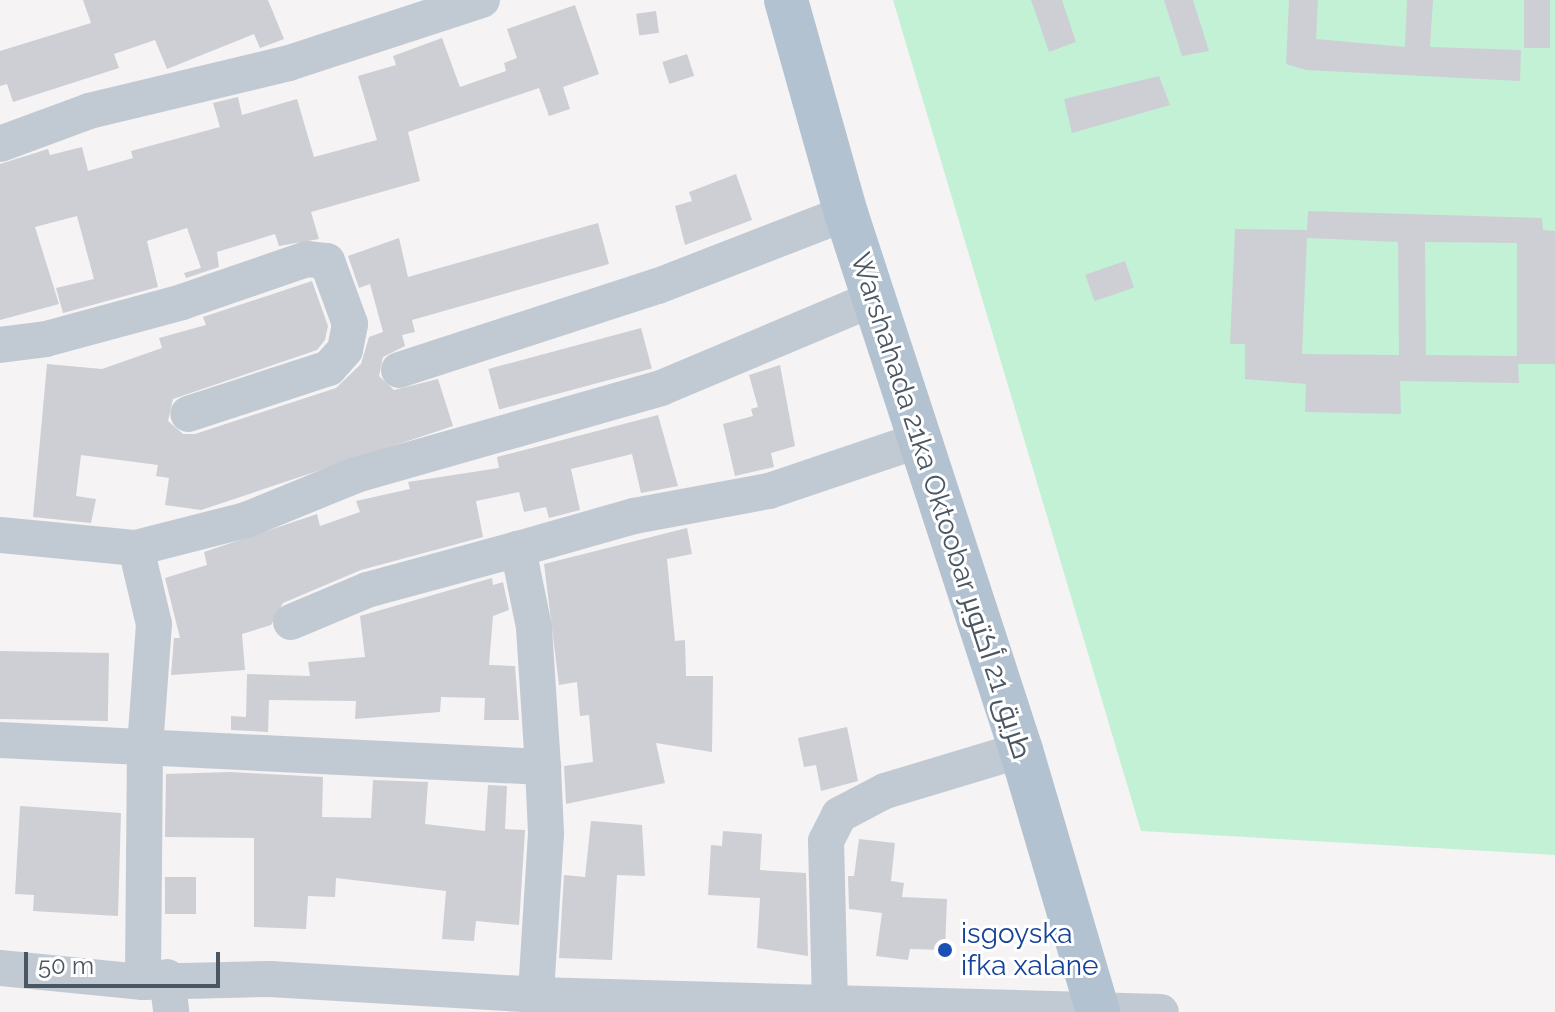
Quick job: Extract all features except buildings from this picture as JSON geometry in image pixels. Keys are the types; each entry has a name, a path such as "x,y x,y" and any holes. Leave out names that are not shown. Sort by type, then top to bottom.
{"main road":[{"name":"Warshahada 21ka Oktoobar طريق 21 أكتوبر","path":"786,0 846,213 1021,750 1098,1011"}],"street":[{"path":"0,144 89,111 289,63 482,0"},
{"path":"399,370 658,286 846,213"},
{"path":"0,345 46,339 182,302 307,259 327,261 350,324 345,350 329,368 188,414"},
{"path":"0,535 136,548 246,520 356,475 648,393 873,299"},
{"path":"291,622 367,590 634,516 769,491 920,440"},
{"path":"136,548 154,624 145,747 155,979 171,1012"},
{"path":"518,549 534,627 546,834 536,995"},
{"path":"0,740 543,767"},
{"path":"830,1004 826,841 839,815 885,791 1021,750"},
{"path":"0,968 155,979 746,1006 830,1004 1161,1012"}],"green space":[{"path":"893,0 1555,0 1555,855 1141,831"}],"place":[{"name":"isgoyska ifka xalane","path":"945,950"}]}
